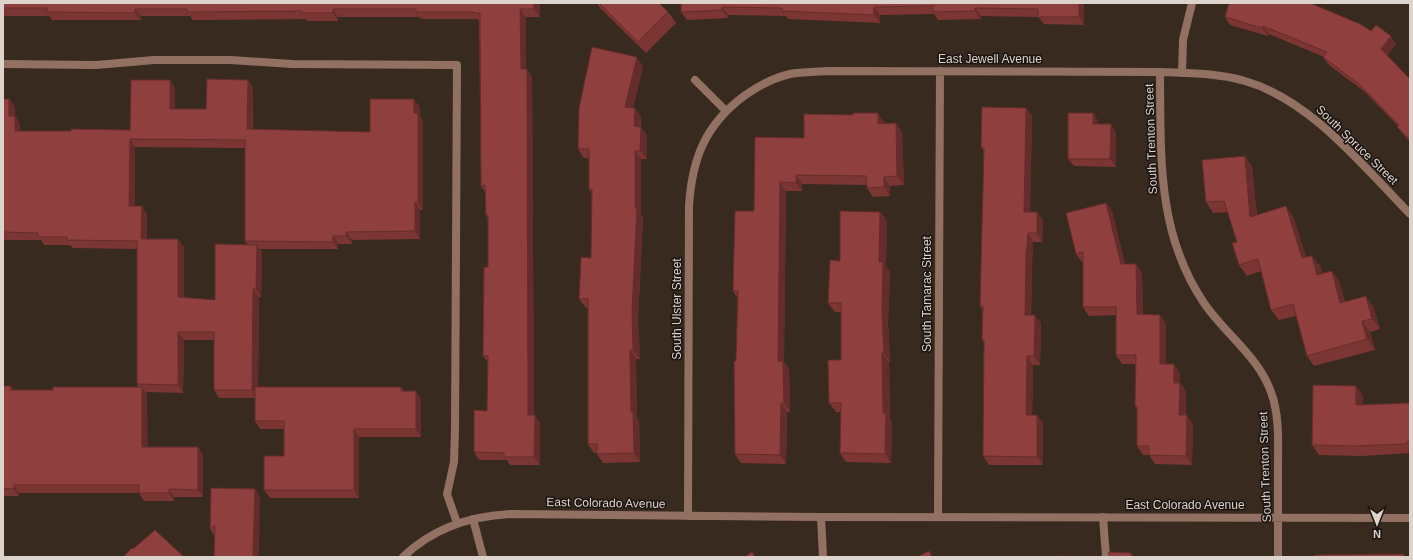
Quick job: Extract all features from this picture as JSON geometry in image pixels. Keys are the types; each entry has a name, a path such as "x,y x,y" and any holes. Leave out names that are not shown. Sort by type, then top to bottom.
{"street":[{"path":"1182,73 1183,40 1192,3"},
{"path":"3,64 100,65 162,60 231,60 292,64 457,65 456,414 454,457 447,491 457,523"},
{"name":"East Jewell Avenue","path":"726,111 757,87 774,79 791,74 827,71 1160,72 1226,76 1263,87"},
{"name":"South Tamarac Street","path":"938,517 940,71"},
{"name":"South Trenton Street","path":"1160,72 1162,174 1170,224 1177,247 1196,290 1219,322 1263,373 1272,392 1278,429 1278,557"},
{"path":"695,80 726,111"},
{"name":"South Spruce Street","path":"1263,87 1286,99 1325,128 1410,214"},
{"name":"South Ulster Street","path":"688,516 690,189 694,166 703,144 711,129 726,111"},
{"name":"East Colorado Avenue","path":"403,557 432,534 457,523 497,515 1410,518"},
{"path":"821,517 823,557"},
{"path":"1103,518 1106,557"},
{"path":"473,519 483,557"}],"building":[{"path":"3,3 534,3 534,9 520,9 521,69 527,69 528,415 535,415 534,457 504,457 504,453 474,452 474,410 487,411 488,356 483,356 484,267 488,267 488,215 486,215 485,185 481,186 480,13 416,12 416,9 333,9 333,13 302,13 302,11 187,12 187,9 135,9 135,13 47,12 47,8 3,8"},
{"path":"599,3 659,3 668,12 638,42"},
{"path":"681,3 1079,3 1079,17 1038,17 1038,9 975,8 975,11 933,12 933,6 874,7 874,15 782,11 782,8 722,7 722,10 681,12"},
{"path":"1229,3 1310,3 1360,24 1371,31 1376,25 1391,36 1381,49 1410,79 1410,140 1397,127 1399,125 1359,84 1323,57 1327,52 1263,26 1262,28 1225,17"},
{"path":"592,47 637,57 625,107 635,108 634,126 641,127 640,151 635,151 635,208 637,208 632,311 633,350 630,350 631,412 633,412 634,453 597,454 597,444 588,444 588,299 579,299 581,257 591,258 592,189 589,189 589,149 578,149 579,108"},
{"path":"207,79 248,80 247,129 370,132 370,99 414,99 414,113 418,113 418,202 415,202 415,231 346,232 346,236 333,236 333,242 245,241 245,140 130,139 129,206 142,206 141,239 178,239 178,297 215,300 215,244 257,245 256,289 253,289 252,390 214,390 214,332 178,332 178,385 137,384 137,241 67,240 67,237 38,237 38,233 3,232 3,99 9,99 9,116 15,116 15,131 71,131 71,129 130,130 131,80 170,80 170,109 206,109"},
{"path":"982,107 1026,108 1024,212 1037,212 1037,233 1028,233 1026,255 1025,315 1035,315 1034,356 1027,356 1026,415 1037,415 1037,457 983,456 984,340 982,340 983,306 980,306 984,148 981,147"},
{"path":"853,113 878,113 878,124 896,123 897,176 884,177 884,187 867,188 866,176 796,175 796,183 780,182 778,361 783,361 784,403 781,403 780,455 735,454 734,361 736,361 738,291 733,291 735,211 754,211 755,137 804,138 804,114 853,115"},
{"path":"1068,113 1093,113 1093,124 1111,124 1110,159 1068,159"},
{"path":"1245,156 1250,217 1286,206 1302,258 1312,256 1317,275 1332,271 1340,303 1366,296 1372,319 1362,321 1367,339 1307,356 1293,304 1271,310 1258,259 1239,265 1232,243 1237,242 1224,201 1206,202 1202,160"},
{"path":"1106,203 1121,264 1136,264 1137,314 1160,315 1160,364 1174,364 1174,383 1180,383 1179,415 1187,415 1186,456 1149,455 1149,446 1137,446 1137,406 1135,406 1136,355 1116,355 1116,307 1083,307 1083,252 1076,254 1066,213"},
{"path":"840,211 880,212 879,262 883,262 882,312 884,353 882,353 883,413 886,413 885,454 840,453 841,403 829,403 828,360 841,360 841,303 828,303 830,260 840,261"},
{"path":"1313,385 1356,386 1356,405 1410,403 1410,442 1407,442 1407,444 1355,446 1312,445"},
{"path":"3,386 11,386 10,390 53,390 53,387 142,387 142,447 198,447 198,490 169,489 169,493 139,493 139,485 14,485 14,489 3,488"},
{"path":"255,387 401,387 401,391 416,391 416,429 354,429 354,490 264,490 264,456 284,456 284,421 255,421"},
{"path":"211,488 255,489 253,557 214,557 215,525 210,529"},
{"path":"155,530 184,557 123,557 132,548 133,549"},
{"path":"929,551 932,557 917,557"},
{"path":"752,552 755,557 745,557"},
{"path":"1109,552 1131,553 1131,557 1109,557"},
{"path":"1404,554 1404,557 1315,557 1315,555"},
{"path":"1051,556 1109,557 1051,557"}]}
